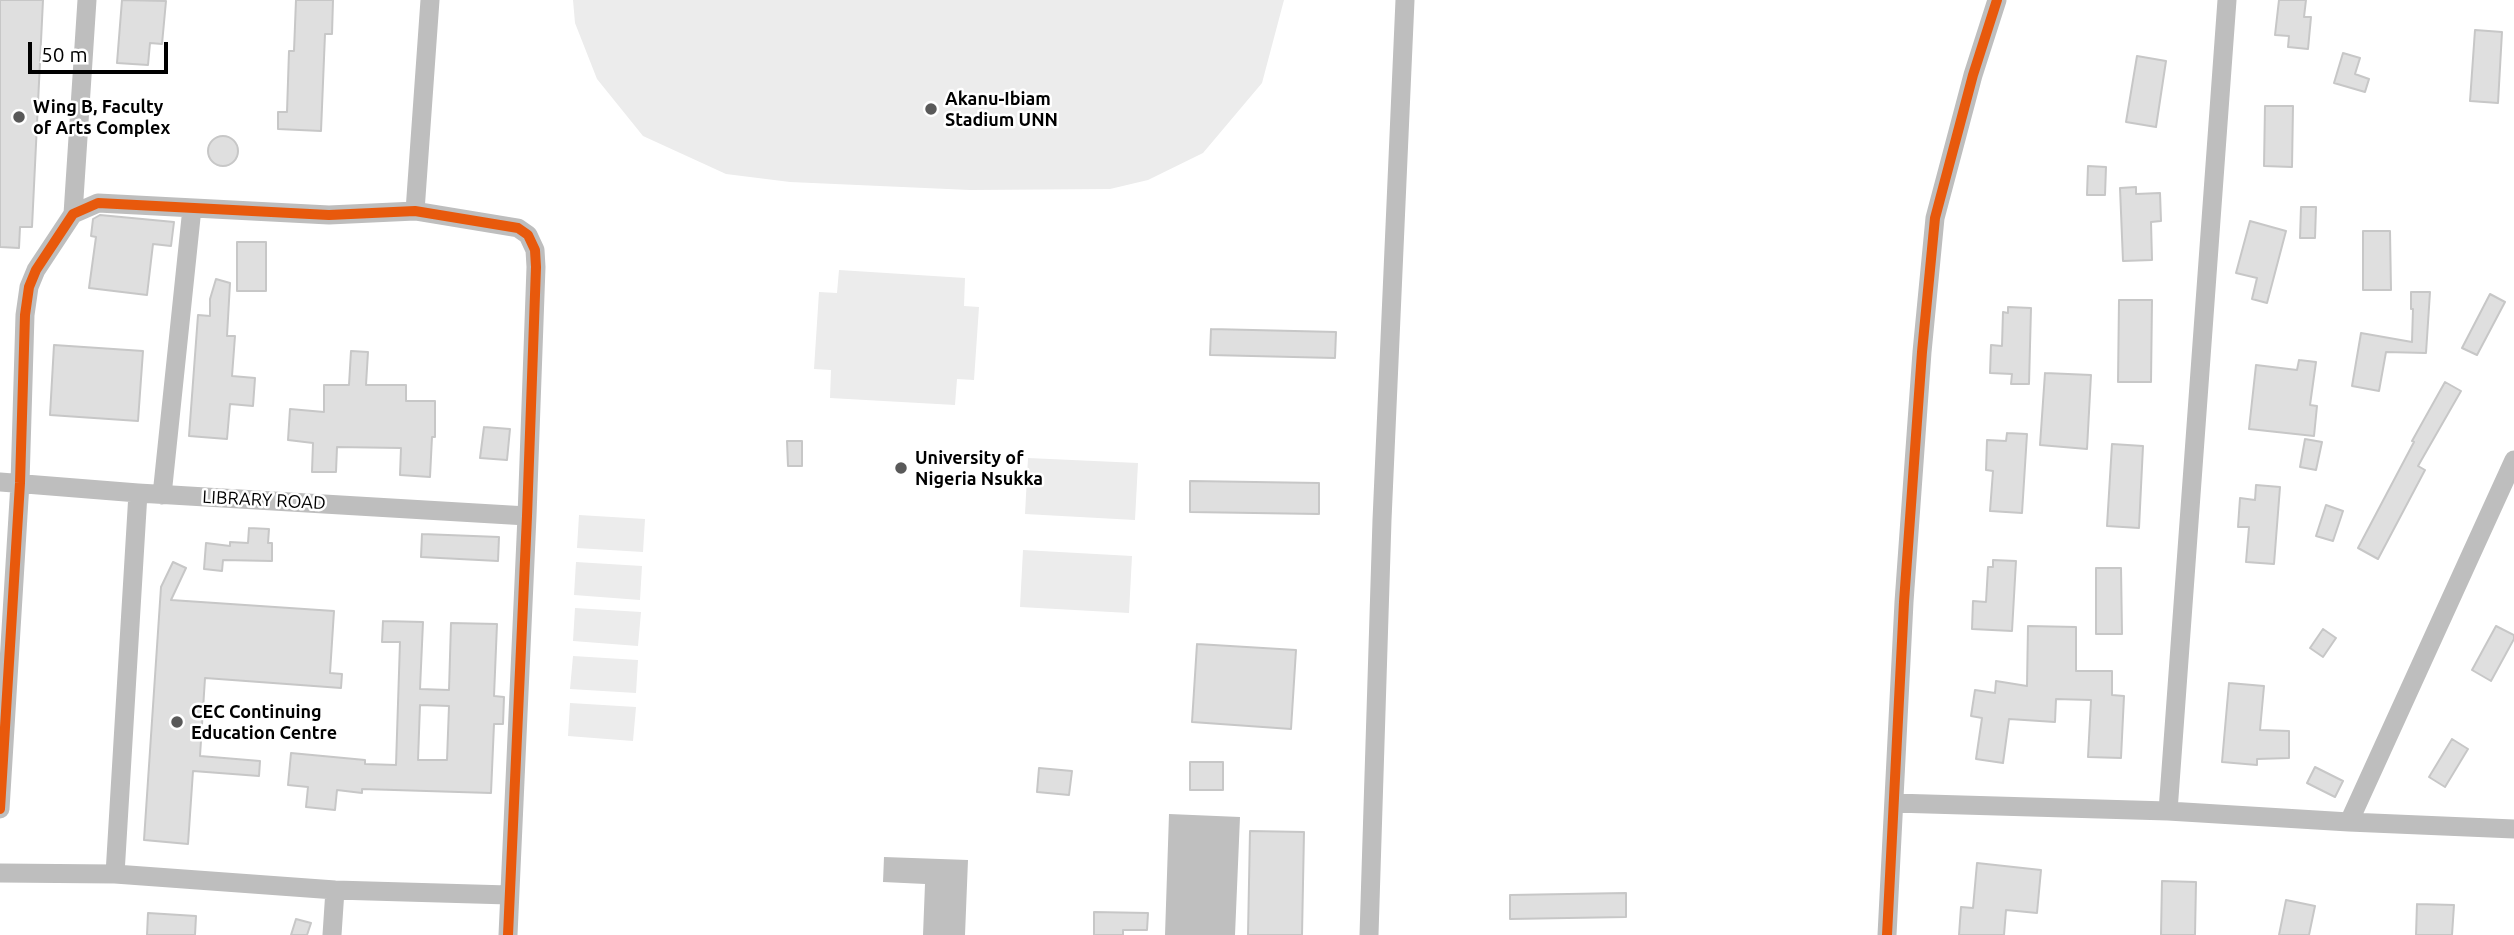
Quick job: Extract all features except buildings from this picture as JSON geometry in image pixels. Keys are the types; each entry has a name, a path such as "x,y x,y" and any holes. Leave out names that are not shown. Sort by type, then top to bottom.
{"street":[{"path":"0,809 20,483 25,315 29,287 36,270 73,214 88,0"},
{"path":"415,212 430,0"},
{"path":"1369,935 1382,507 1405,0"},
{"path":"1887,935 1906,575 1922,352 1935,218 1973,75 1997,0"},
{"path":"2168,811 2227,0"},
{"path":"73,214 98,203 329,215 415,212 518,228 527,235 535,250 527,516 508,935"},
{"path":"162,495 192,208"},
{"path":"2349,822 2514,460"},
{"name":"LIBRARY ROAD","path":"0,482 162,495 527,516"},
{"path":"115,874 138,493"},
{"path":"1894,803 2168,811 2514,829"},
{"path":"0,873 115,874 335,890 509,895"},
{"path":"332,935 335,890"}],"shaded area":[{"name":"Akanu-Ibiam Stadium UNN","path":"573,0 1284,0 1262,83 1203,153 1148,180 1110,189 970,190 790,182 726,174 643,136 597,79 575,23"},
{"path":"839,270 965,278 964,306 979,307 974,380 957,379 955,405 830,398 831,370 814,369 819,292 837,293"},
{"path":"1028,458 1138,463 1135,520 1025,514"},
{"path":"579,515 645,519 643,552 577,548"},
{"path":"1023,550 1132,556 1129,613 1020,607"},
{"path":"576,562 642,566 640,600 574,595"},
{"path":"575,608 641,612 638,646 573,641"},
{"path":"573,656 638,660 636,693 570,689"},
{"path":"570,703 636,707 633,741 568,736"},
{"path":"1169,814 1240,817 1235,935 1165,935"},
{"path":"884,857 968,860 965,935 923,935 925,884 883,882"}],"cycle path":[{"path":"1887,935 1904,602 1922,352 1935,218 1973,75 1997,0"},
{"path":"0,809 20,483 25,315 29,287 36,270 73,214 98,203 329,215 415,211 518,228 528,235 535,250 536,267 508,935"}],"place":[{"name":"Akanu-Ibiam Stadium UNN","path":"931,109"},
{"name":"Wing B, Faculty of Arts Complex","path":"19,117"},
{"name":"University of Nigeria Nsukka","path":"901,468"},
{"name":"CEC Continuing Education Centre","path":"177,722"}]}
